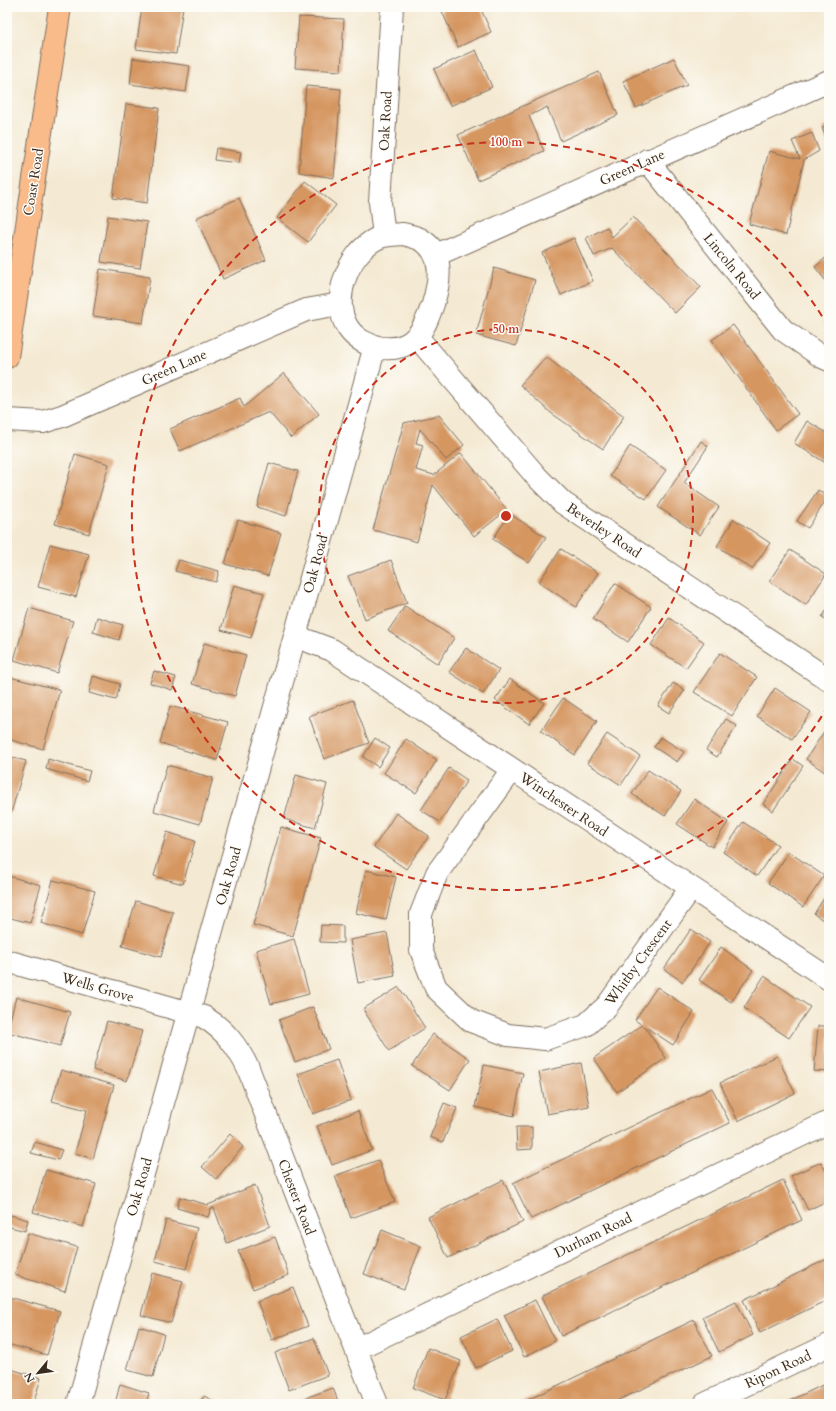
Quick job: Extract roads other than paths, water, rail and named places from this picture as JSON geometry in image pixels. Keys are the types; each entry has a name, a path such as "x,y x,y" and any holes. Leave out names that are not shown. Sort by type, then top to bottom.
{"main road":[{"name":"Coast Road","path":"7,357 60,7"}],"street":[{"name":"Oak Road","path":"384,236 380,202 392,7"},
{"name":"Green Lane","path":"436,255 647,160 829,81"},
{"name":"Lincoln Road","path":"647,160 783,330 822,357 829,360"},
{"path":"402,234 420,239 436,255 439,266 439,285 428,318 417,337 402,346 390,349 364,342 349,329 342,316 340,304 343,287 353,261 364,247 384,236 402,234"},
{"name":"Green Lane","path":"7,420 43,422 62,416 306,310 340,304"},
{"name":"Beverley Road","path":"417,337 537,477 563,503 829,680"},
{"name":"Oak Road","path":"78,1404 296,636 375,346"},
{"name":"Winchester Road","path":"296,636 332,650 829,979"},
{"name":"Whitby Crescent","path":"512,770 437,873 421,914 421,950 436,988 471,1021 508,1036 545,1039 586,1025 607,1006 691,888"},
{"name":"Wells Grove","path":"7,961 189,1012"},
{"name":"Chester Road","path":"189,1012 204,1017 218,1026 240,1051 377,1404"},
{"name":"Durham Road","path":"356,1349 829,1122"},
{"name":"Ripon Road","path":"705,1404 829,1345"}]}
